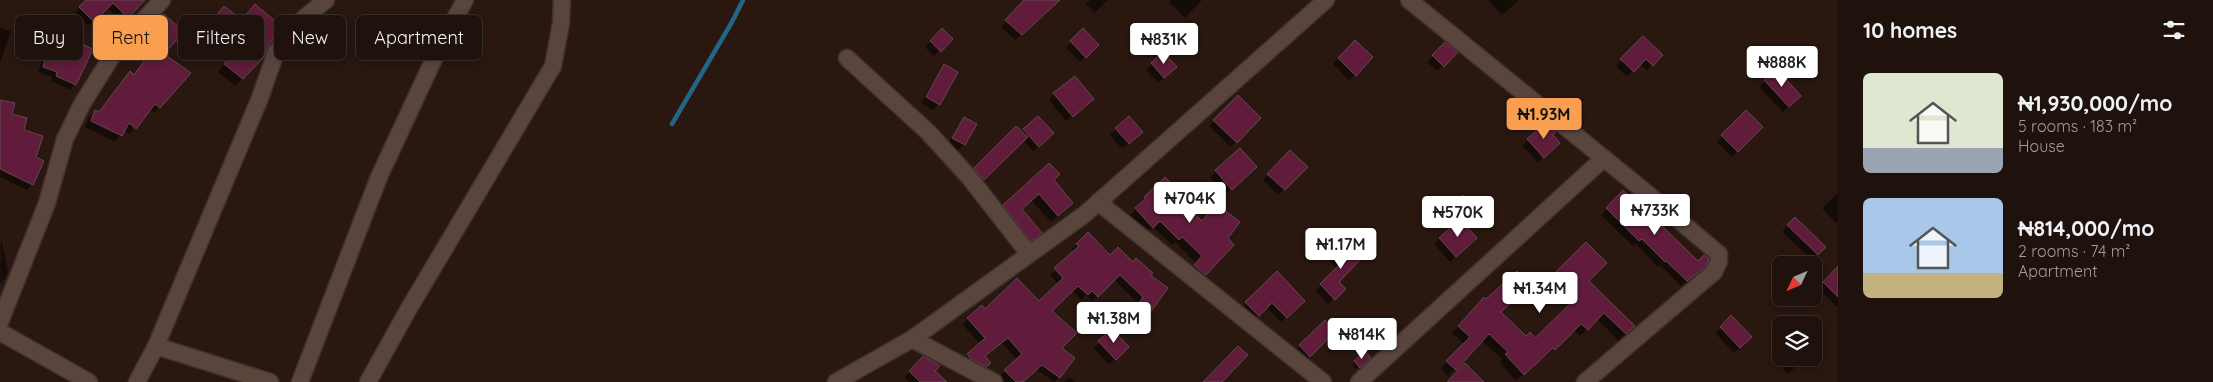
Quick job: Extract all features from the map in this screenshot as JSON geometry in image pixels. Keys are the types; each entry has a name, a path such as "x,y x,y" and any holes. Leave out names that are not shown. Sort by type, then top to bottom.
{"street":[{"path":"0,322 47,203 65,139 82,104 96,78 114,53 162,0"},
{"path":"137,382 156,346 260,98 276,52 297,24 326,0"},
{"path":"300,382 379,177 464,0"},
{"path":"368,382 408,310 553,66 561,23 562,0"},
{"path":"836,382 912,339 1030,254 1098,202 1326,0"},
{"path":"1409,0 1719,254 1719,261 1714,272 1586,382"},
{"path":"847,58 934,138 969,177 1030,254"},
{"path":"1358,382 1604,158"},
{"path":"1098,202 1323,382"},
{"path":"0,332 88,382"},
{"path":"912,339 994,382"},
{"path":"156,346 270,382"}],"building":[{"path":"86,0 145,0 131,15 125,15 113,3 101,15 93,15 93,21 79,7"},
{"path":"1024,0 1060,0 1022,35 1005,20"},
{"path":"255,4 274,20 274,37 264,57 264,15 246,15"},
{"path":"224,6 236,15 217,15"},
{"path":"168,18 178,27 178,39 168,50"},
{"path":"942,28 953,39 941,52 930,41"},
{"path":"1083,28 1099,45 1086,58 1070,41"},
{"path":"1643,36 1663,55 1653,66 1646,59 1634,72 1620,59"},
{"path":"1355,40 1373,57 1356,76 1338,58"},
{"path":"1445,42 1458,52 1444,67 1432,55"},
{"path":"83,45 93,49 76,85 56,76 57,72 43,67 45,60 83,60"},
{"path":"1163,52 1177,67 1164,78 1151,63"},
{"path":"168,57 191,73 160,108 155,104 136,129 129,123 122,136 91,121 95,110 99,112 130,71 134,75 145,60 168,60"},
{"path":"227,60 261,60 243,79 224,64"},
{"path":"944,64 958,72 940,105 926,97"},
{"path":"1776,68 1801,96 1789,107 1764,80"},
{"path":"1075,76 1094,99 1073,117 1053,93"},
{"path":"1238,95 1261,118 1237,143 1213,120"},
{"path":"0,100 15,103 12,114 27,118 24,130 43,136 36,157 44,161 33,185 0,169"},
{"path":"1746,110 1763,127 1738,152 1721,135"},
{"path":"1038,116 1054,133 1039,147 1023,129"},
{"path":"1129,116 1143,132 1129,144 1115,128"},
{"path":"964,117 977,124 965,145 952,138"},
{"path":"1545,123 1556,132 1553,135 1560,143 1544,158 1527,139"},
{"path":"1016,126 1028,137 984,180 974,168"},
{"path":"1240,148 1257,167 1232,190 1215,170"},
{"path":"1290,150 1308,167 1285,190 1267,174"},
{"path":"1049,163 1060,174 1054,180 1073,203 1058,216 1039,194 1022,209 1042,233 1031,241 1003,205"},
{"path":"1165,177 1186,198 1182,202 1202,221 1216,204 1240,222 1228,238 1234,245 1206,275 1194,265 1202,256 1182,237 1179,240 1160,221 1153,228 1135,208"},
{"path":"1623,190 1698,261 1704,255 1709,259 1706,266 1687,281 1642,239 1639,241 1606,208"},
{"path":"1463,195 1477,211 1466,220 1452,205"},
{"path":"1795,217 1826,247 1818,255 1787,225"},
{"path":"1460,219 1477,238 1456,257 1439,238"},
{"path":"1088,232 1110,255 1118,247 1133,262 1136,258 1153,273 1150,275 1168,288 1147,317 1135,308 1143,297 1120,275 1098,297 1092,291 1088,295 1078,286 1052,311 1077,333 1062,348 1075,358 1060,378 1042,365 1023,382 1016,382 1004,370 1022,354 1008,338 985,356 991,363 986,367 971,359 967,354 985,338 967,318 982,305 985,309 1017,278 1039,301 1063,278 1054,268 1079,246 1076,244"},
{"path":"1345,241 1362,258 1339,282 1346,289 1335,300 1320,284 1342,262 1333,252"},
{"path":"1586,242 1607,263 1589,281 1635,326 1626,334 1604,313 1588,330 1581,324 1555,350 1553,348 1524,375 1505,354 1508,352 1489,334 1456,370 1446,361 1470,337 1458,326 1484,297 1486,299 1517,271 1530,286 1501,312 1526,336 1530,332 1535,338 1576,298 1553,275"},
{"path":"1838,266 1838,297 1823,282"},
{"path":"1277,271 1305,301 1287,318 1272,303 1259,316 1245,302"},
{"path":"1731,315 1752,337 1740,348 1720,327"},
{"path":"1325,320 1336,331 1310,357 1299,345"},
{"path":"1112,329 1129,347 1116,360 1098,341"},
{"path":"1238,346 1248,355 1222,382 1203,382"},
{"path":"1365,351 1371,358 1360,368 1354,361"},
{"path":"923,356 940,366 935,371 947,382 920,382 909,371"},
{"path":"1465,363 1484,382 1447,382"}],"waterway":[{"path":"672,124 743,0"}]}
